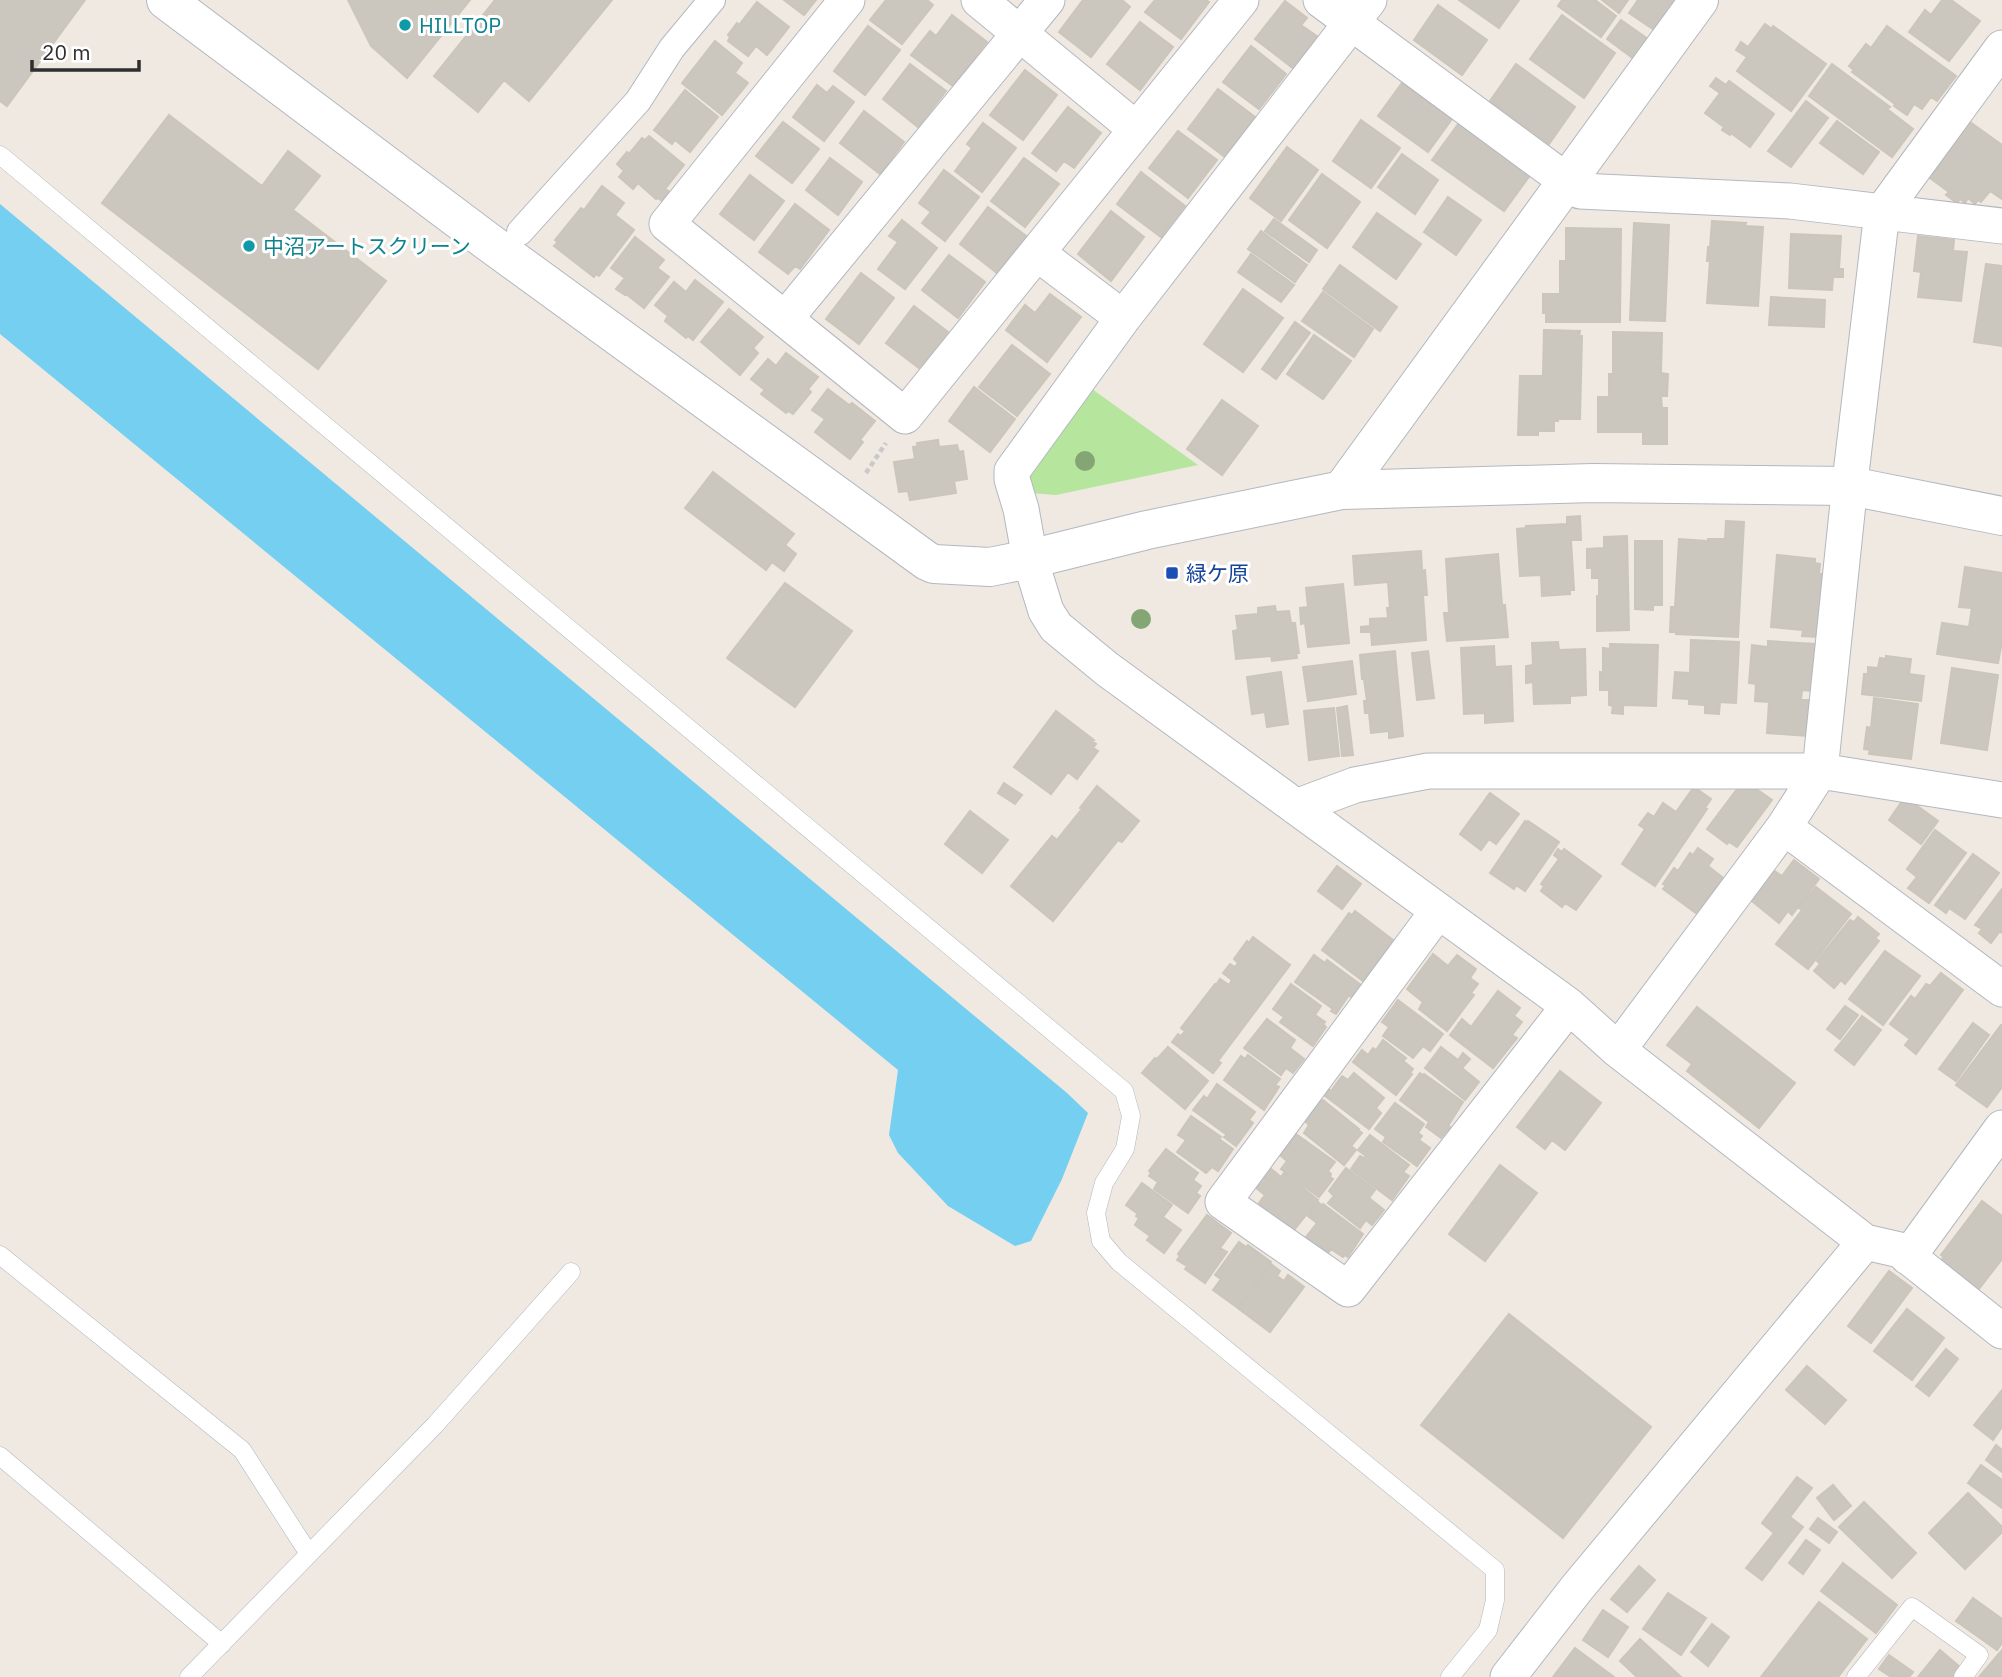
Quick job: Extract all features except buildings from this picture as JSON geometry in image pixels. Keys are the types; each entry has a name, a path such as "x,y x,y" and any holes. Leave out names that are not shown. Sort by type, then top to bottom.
{"street":[{"path":"166,0 487,241 937,565 990,567 1147,530 1342,490 1593,483 1850,486 2002,516"},
{"path":"520,232 638,101 672,48 712,0"},
{"path":"847,0 667,223 905,416 1241,0"},
{"path":"979,0 1136,129"},
{"path":"785,319 1047,0"},
{"path":"1321,0 1360,12 1580,191 1790,201 2002,226"},
{"path":"1342,490 1699,0"},
{"path":"1360,12 1123,318 1012,471 1030,559 1046,611 1056,627 1107,669 1569,1006 1618,1050 1865,1242 1900,1250 2002,1331"},
{"path":"1618,1050 1784,827 1820,771 1882,212 2002,48"},
{"path":"1037,253 1123,318"},
{"path":"1296,807 1355,785 1428,771 1820,771 2002,800"},
{"path":"1784,827 2002,989"},
{"path":"1438,911 1223,1202 1348,1289 1569,1006"},
{"path":"1908,1257 2002,1128"},
{"path":"1508,1677 1577,1588 1865,1242"}],"lane":[{"path":"0,155 1124,1091 1131,1116 1125,1149 1104,1182 1096,1213 1101,1241 1119,1262 1495,1570 1495,1600 1488,1630 1450,1677"},
{"path":"0,1255 243,1450 309,1554"},
{"path":"189,1677 435,1425 571,1272"},
{"path":"0,1456 222,1644"},
{"path":"1856,1677 1912,1607 1979,1655 1963,1677"}],"path":[{"path":"863,477 905,416"}],"green space":[{"path":"1092,389 1198,465 1056,495 1031,493 1027,482 1041,450"}],"water":[{"path":"0,204 1088,1113 1062,1179 1031,1241 1015,1246 948,1206 898,1153 889,1135 898,1070 0,334"}],"place":[{"name":"HILLTOP","path":"405,25"},
{"name":"中沼アートスクリーン","path":"249,246"},
{"name":"緑ケ原","path":"1172,573"}]}
